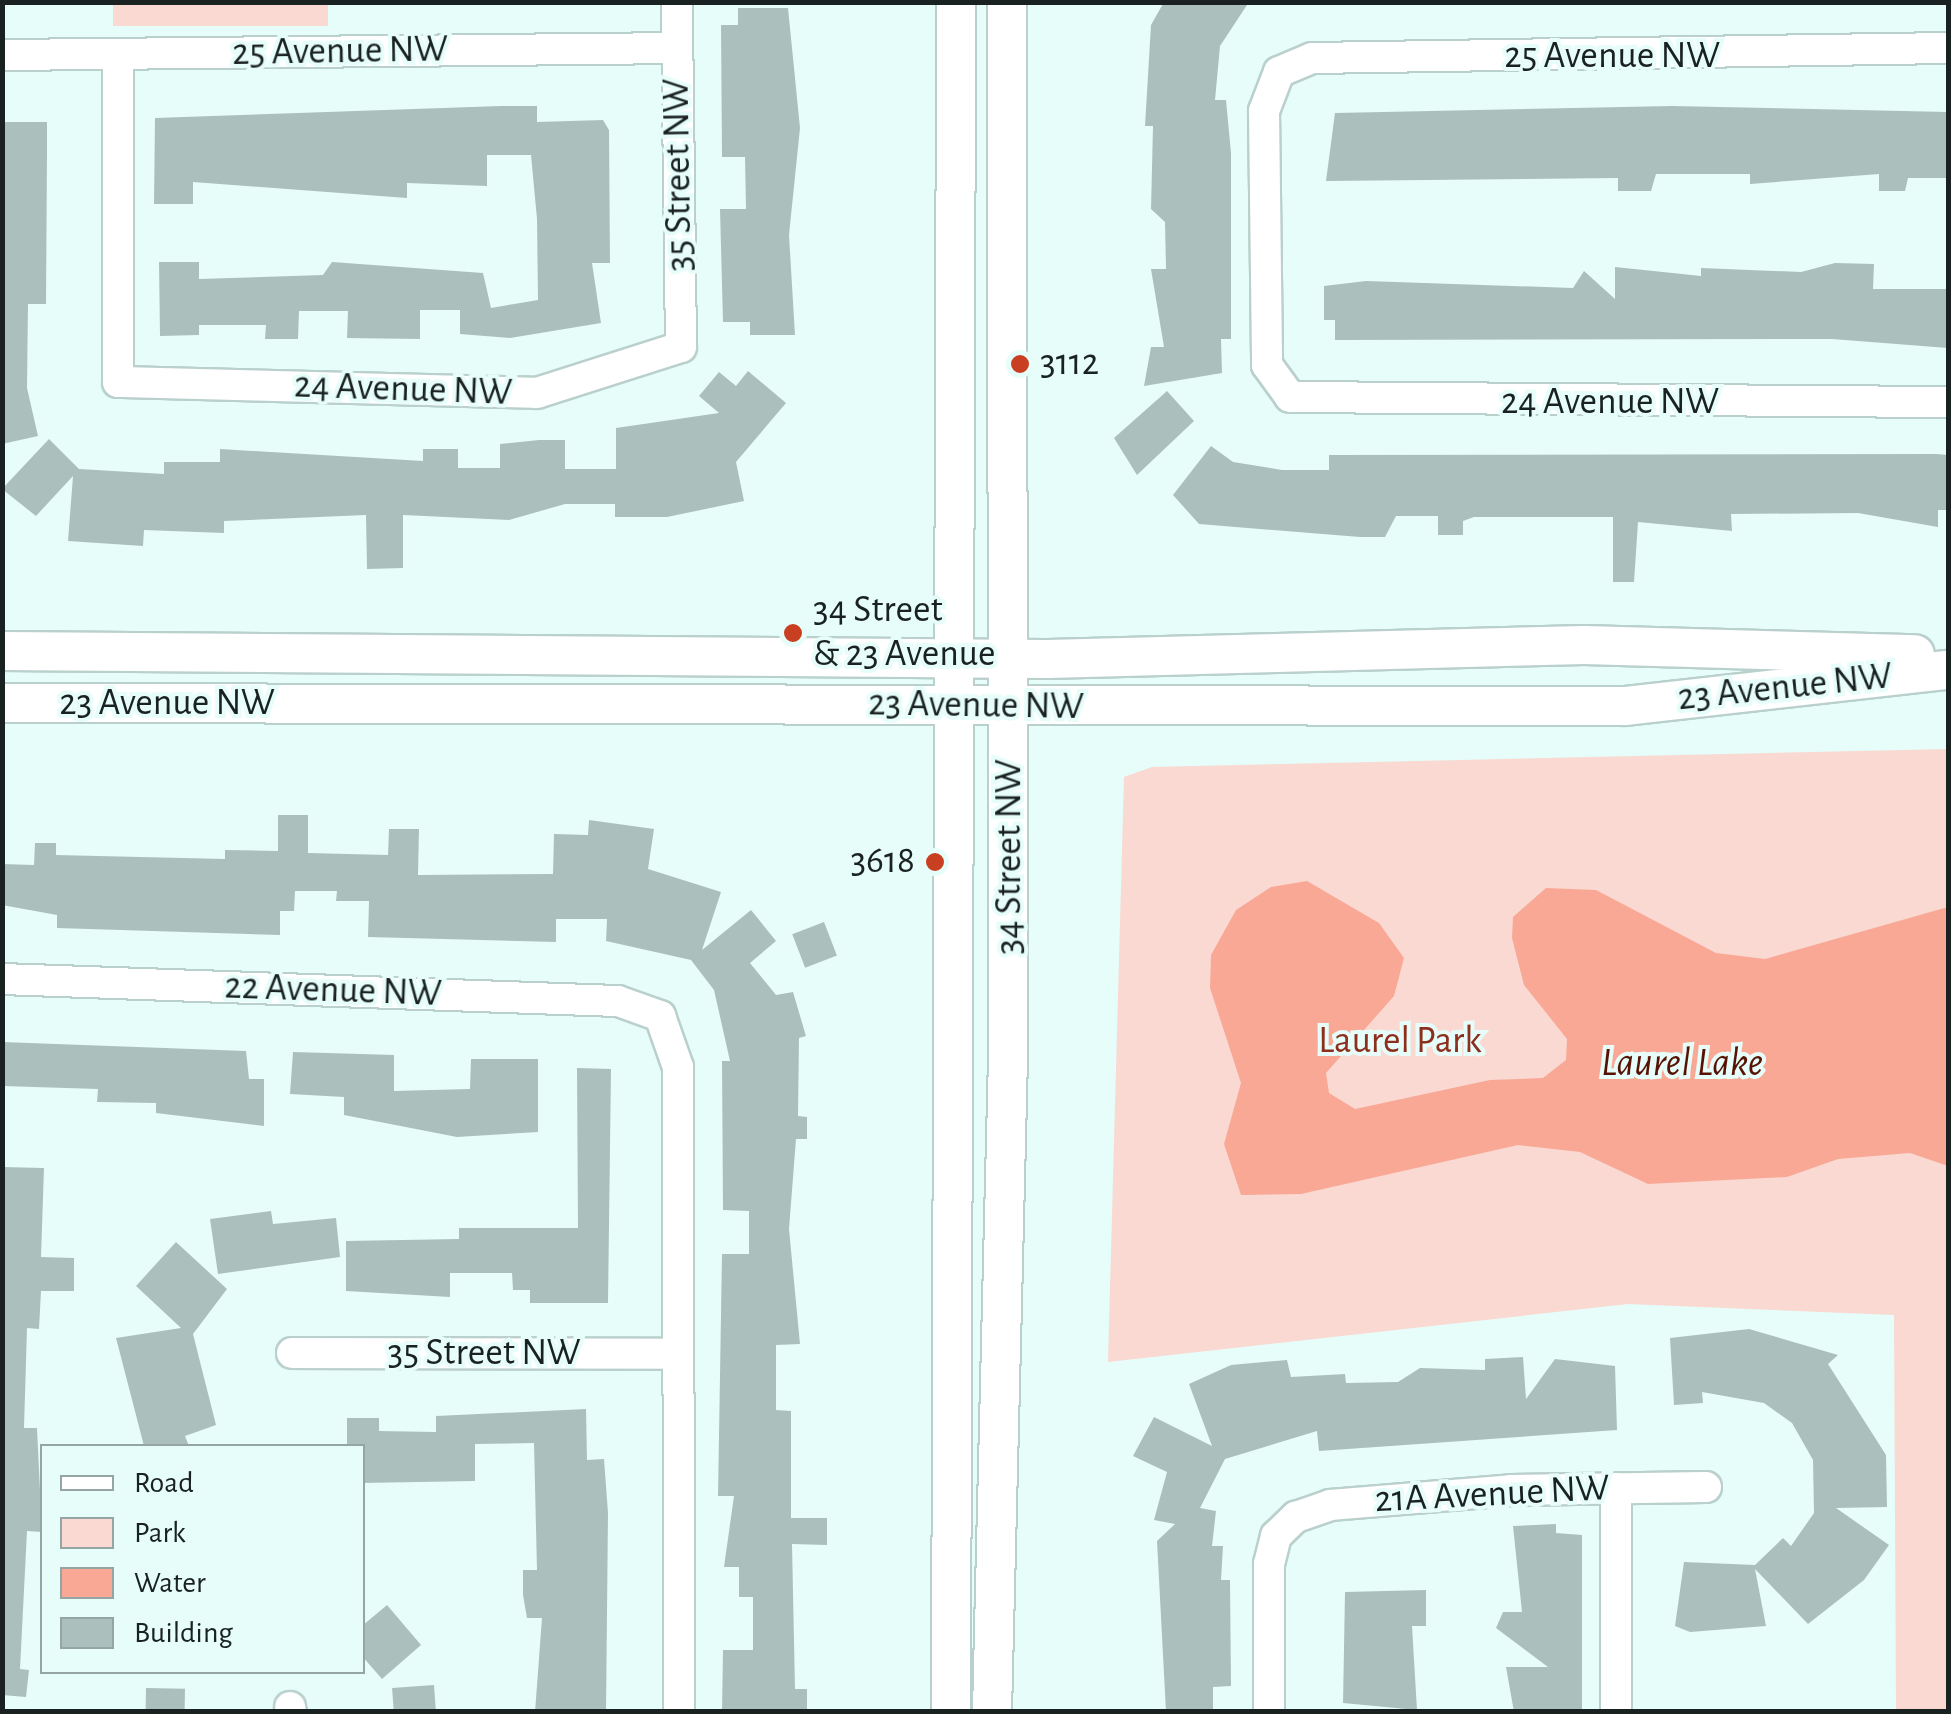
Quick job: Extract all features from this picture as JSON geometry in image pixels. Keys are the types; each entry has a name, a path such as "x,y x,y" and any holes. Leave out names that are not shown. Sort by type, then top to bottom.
{"main road":[{"name":"34 Street NW","path":"951,1712 956,2"},
{"name":"34 Street NW","path":"992,1712 1010,708 1007,2"},
{"name":"23 Avenue NW","path":"2,651 1008,658 1584,646 1948,656"},
{"name":"23 Avenue NW","path":"2,702 1010,708 1625,706 1948,670"}],"street":[{"name":"35 Street NW","path":"677,2 681,346"},
{"name":"25 Avenue NW","path":"2,55 677,48"},
{"name":"25 Avenue NW","path":"1276,387 1266,354 1264,111 1279,72 1312,58 1948,48"},
{"name":"24 Avenue NW","path":"118,54 118,382 537,394 681,346"},
{"name":"24 Avenue NW","path":"1276,387 1316,404 1948,402"},
{"name":"22 Avenue NW","path":"2,979 618,1001 660,1016 678,1066 677,1354"},
{"name":"35 Street NW","path":"292,1354 677,1354"},
{"path":"677,1354 679,1712"},
{"name":"21A Avenue NW","path":"1269,1712 1269,1564 1284,1526 1330,1505 1616,1488 1706,1487"},
{"path":"1616,1488 1616,1712"}],"green space":[{"path":"113,3 328,3 328,26 113,26"},
{"name":"Laurel Park","path":"1948,749 1948,1711 1896,1711 1894,1315 1628,1304 1108,1362 1124,777 1152,767"}],"water":[{"name":"Laurel Lake","path":"1307,881 1379,923 1404,958 1394,996 1326,1073 1329,1093 1355,1109 1490,1080 1543,1078 1566,1060 1567,1039 1524,985 1512,938 1513,917 1546,888 1596,890 1716,953 1765,959 1948,907 1948,1166 1910,1153 1838,1159 1787,1177 1648,1184 1580,1152 1518,1145 1301,1194 1241,1195 1224,1144 1241,1083 1210,988 1211,955 1236,910 1271,887"}],"building":[{"path":"1164,2 1249,2 1220,46 1215,100 1226,100 1231,153 1231,339 1221,339 1222,373 1144,386 1151,347 1164,347 1151,269 1166,269 1165,222 1151,209 1153,126 1145,126 1151,25"},
{"path":"738,8 788,8 800,128 789,235 795,335 750,335 750,322 723,322 720,209 746,209 745,157 722,157 721,25 738,25"},
{"path":"537,106 537,122 603,120 609,130 610,263 592,263 601,323 510,338 460,334 460,310 420,310 420,339 347,338 348,311 299,311 298,339 265,339 266,325 199,325 199,335 160,336 159,262 199,262 199,279 323,275 332,262 483,273 491,308 538,300 537,219 531,155 487,155 487,186 407,183 407,198 193,182 193,204 154,204 155,118"},
{"path":"1672,106 1948,112 1948,178 1908,178 1905,191 1879,191 1879,174 1750,184 1750,174 1656,174 1651,191 1618,191 1618,178 1326,181 1335,113"},
{"path":"2,122 47,122 46,304 28,304 27,388 38,436 2,444"},
{"path":"1835,263 1874,264 1873,289 1948,289 1948,348 1832,339 1335,340 1335,320 1324,320 1324,286 1366,281 1573,288 1584,271 1615,299 1615,267 1701,276 1701,268 1801,272"},
{"path":"748,371 786,403 736,462 744,501 667,517 615,517 615,504 565,504 509,520 403,515 403,568 367,569 366,515 224,521 224,533 144,530 143,546 68,541 73,476 36,516 2,489 49,439 79,469 164,474 164,462 220,462 220,449 423,461 423,449 458,449 458,468 500,468 500,444 539,440 565,440 565,469 616,469 616,428 719,413 699,396 719,372 736,386"},
{"path":"1167,391 1194,421 1137,475 1114,438"},
{"path":"1211,446 1233,462 1282,470 1329,470 1329,455 1937,454 1948,455 1948,510 1938,510 1938,527 1858,513 1731,514 1732,531 1638,522 1634,582 1613,582 1613,517 1474,517 1463,521 1463,535 1438,535 1438,516 1396,516 1385,537 1199,524 1173,495"},
{"path":"278,815 308,815 308,853 388,855 389,829 419,829 418,875 553,874 554,834 588,835 589,820 654,829 648,869 721,892 702,950 751,910 776,941 750,963 776,995 793,992 806,1036 799,1038 798,1116 807,1117 807,1139 796,1139 789,1229 800,1344 776,1345 776,1410 791,1411 791,1518 827,1518 827,1545 792,1544 795,1689 807,1689 807,1712 722,1712 723,1650 753,1650 753,1597 739,1597 739,1567 724,1567 734,1496 718,1496 722,1254 749,1254 749,1211 723,1210 722,1061 730,1061 714,990 691,960 606,941 607,919 556,919 556,942 368,937 369,901 336,901 337,891 295,891 294,911 280,911 280,935 57,928 57,915 2,905 2,864 34,865 35,843 56,843 56,855 225,859 225,850 278,851"},
{"path":"824,922 837,956 805,968 792,934"},
{"path":"2,1042 246,1051 249,1079 264,1079 264,1126 156,1113 156,1103 97,1102 98,1089 2,1086"},
{"path":"293,1052 394,1055 394,1091 470,1089 471,1059 538,1059 538,1132 457,1137 344,1115 344,1097 290,1094"},
{"path":"577,1068 611,1069 608,1303 530,1303 530,1290 513,1290 512,1273 450,1273 450,1297 346,1291 346,1241 459,1239 459,1228 578,1228"},
{"path":"2,1167 44,1168 41,1257 74,1258 74,1291 41,1291 39,1329 27,1328 24,1428 37,1428 40,1532 27,1531 20,1669 29,1670 26,1697 2,1695"},
{"path":"271,1211 273,1224 336,1218 340,1257 218,1274 210,1219"},
{"path":"176,1242 227,1289 193,1334 216,1425 185,1436 188,1444 143,1444 116,1338 181,1328 136,1286"},
{"path":"1749,1329 1838,1355 1828,1364 1886,1455 1887,1507 1836,1508 1889,1545 1864,1580 1808,1624 1755,1569 1766,1626 1690,1632 1675,1626 1684,1562 1755,1565 1783,1538 1791,1546 1814,1513 1813,1460 1792,1423 1764,1403 1702,1392 1703,1403 1674,1405 1670,1338"},
{"path":"1523,1357 1526,1399 1555,1359 1615,1366 1617,1430 1319,1451 1317,1431 1225,1459 1200,1508 1216,1511 1212,1546 1223,1546 1221,1580 1230,1580 1231,1686 1213,1687 1213,1712 1166,1712 1157,1541 1175,1524 1154,1520 1167,1472 1133,1456 1154,1417 1212,1446 1189,1384 1231,1365 1287,1360 1291,1377 1345,1374 1346,1383 1398,1382 1420,1368 1485,1370 1485,1359"},
{"path":"586,1409 587,1460 604,1459 608,1513 606,1712 535,1712 542,1618 527,1618 523,1595 523,1570 537,1570 534,1443 475,1444 475,1481 365,1483 365,1444 347,1444 347,1418 379,1418 379,1431 436,1432 436,1416"},
{"path":"1556,1524 1556,1533 1582,1535 1582,1712 1514,1712 1506,1667 1548,1667 1496,1628 1503,1612 1522,1612 1513,1526"},
{"path":"1426,1590 1426,1626 1412,1626 1417,1710 1343,1703 1345,1592"},
{"path":"387,1605 421,1645 382,1679 365,1659 365,1623"},
{"path":"434,1685 436,1712 394,1712 392,1688"},
{"path":"146,1688 185,1689 185,1712 146,1712"}],"place":[{"name":"3112","path":"1020,364"},
{"name":"34 Street & 23 Avenue","path":"793,633"},
{"name":"3618","path":"935,862"}]}
